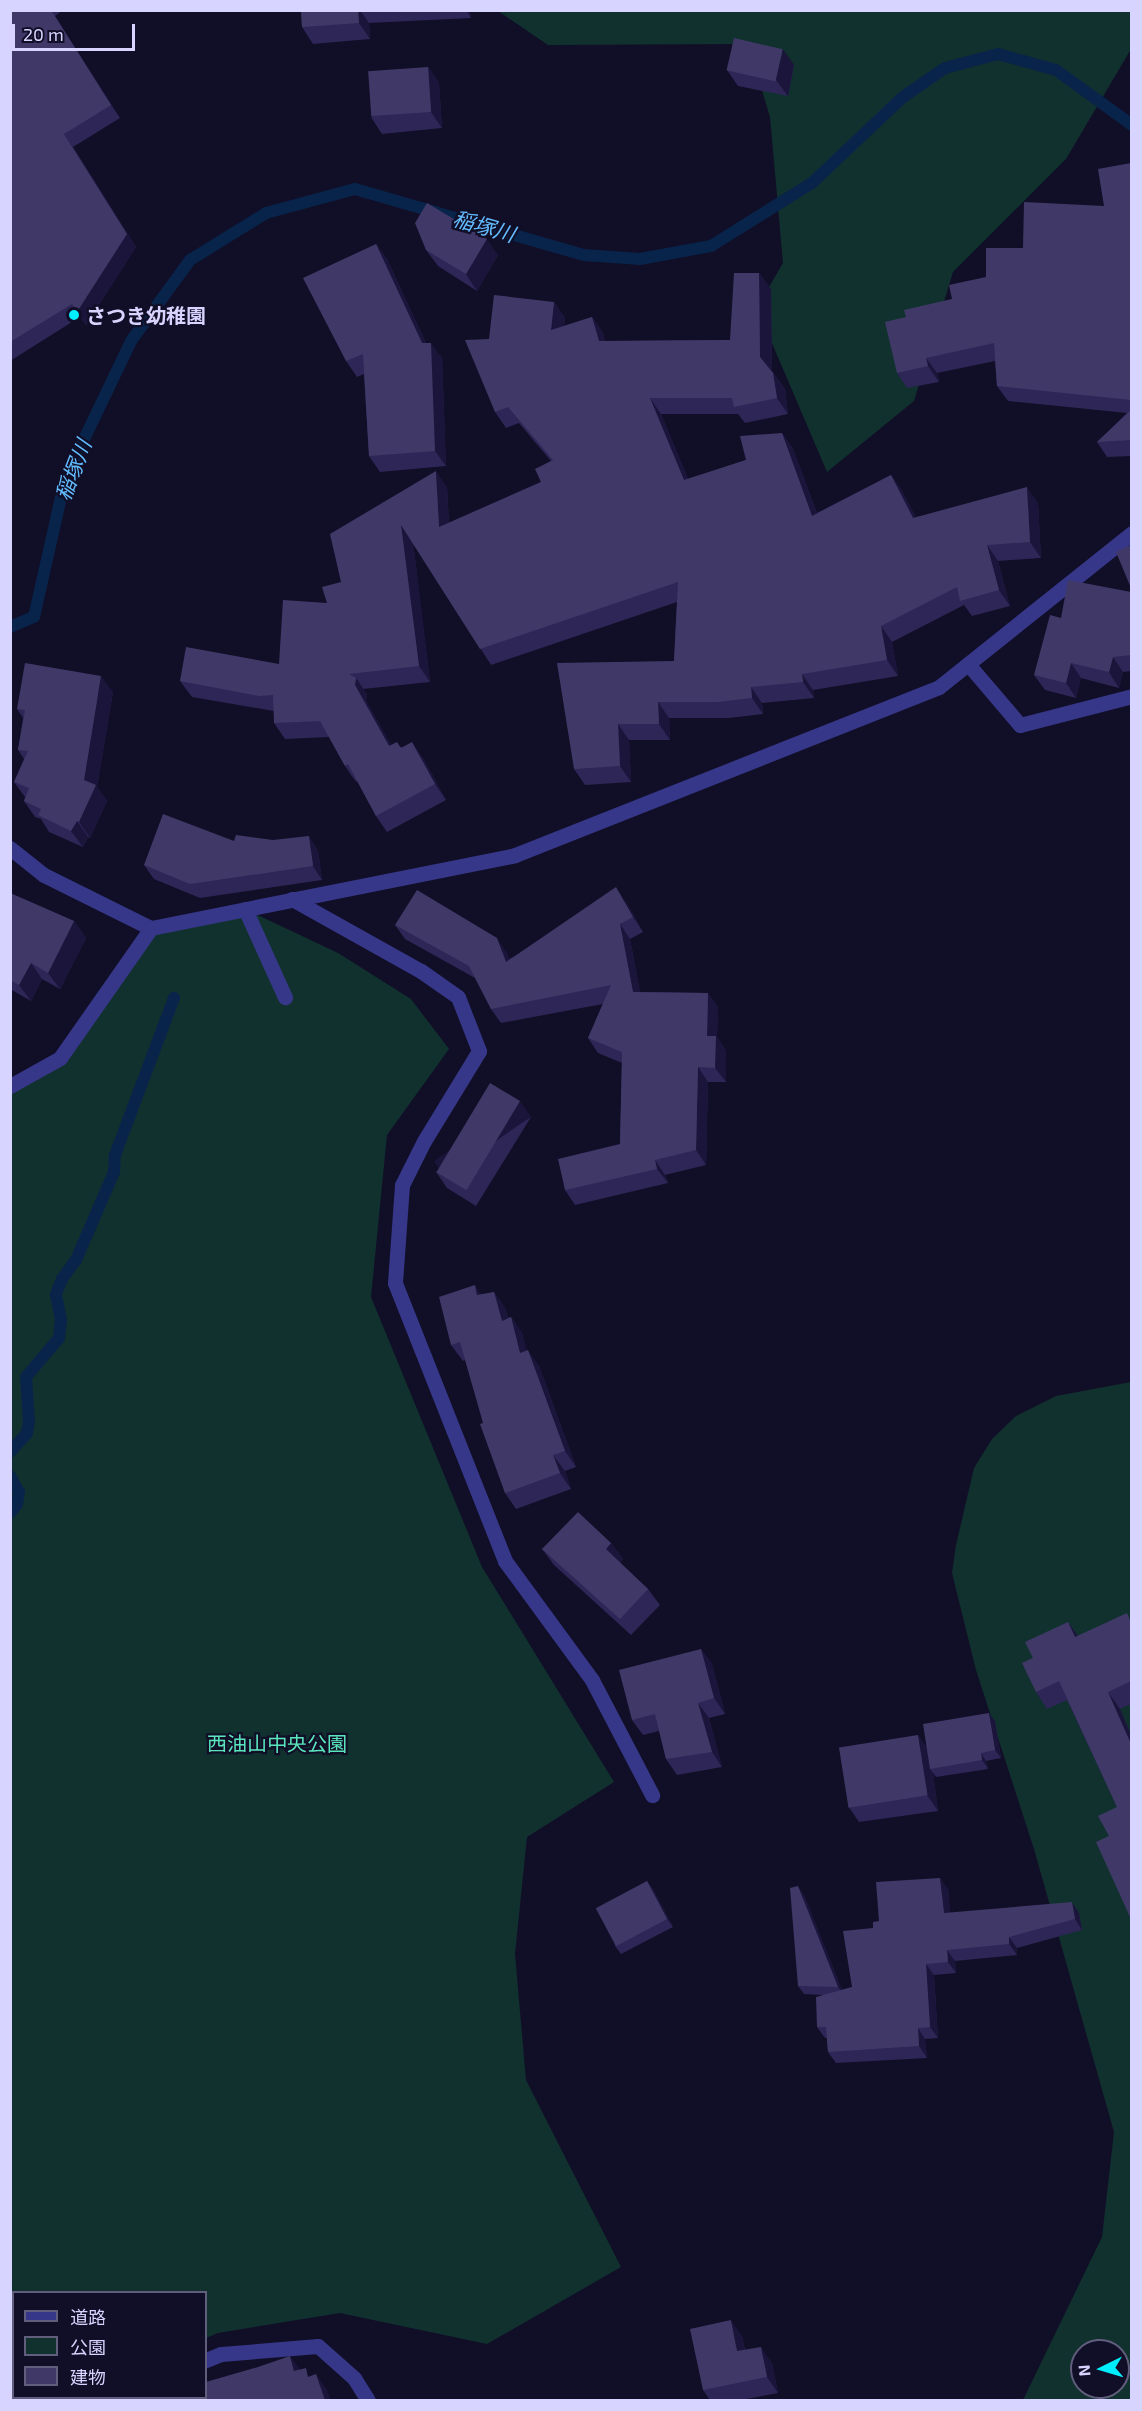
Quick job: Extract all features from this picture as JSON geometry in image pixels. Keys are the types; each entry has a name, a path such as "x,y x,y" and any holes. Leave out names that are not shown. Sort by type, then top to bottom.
{"street":[{"path":"10,848 44,875 151,928 515,855 939,687 1131,533"},
{"path":"968,664 1020,725 1131,696"},
{"path":"292,900 421,970 458,997 479,1051 424,1141 402,1185 395,1283 505,1561 592,1680 652,1795"},
{"path":"245,909 285,997"},
{"path":"10,1086 60,1058 151,928"},
{"path":"207,2360 221,2354 318,2346 354,2378 368,2400"}],"green space":[{"path":"498,11 1131,11 1131,49 1066,159 953,272 914,401 827,472 757,308 783,263 770,117 748,44 548,45"},
{"name":"西油山中央公園","path":"245,909 338,953 411,999 449,1049 387,1135 371,1297 482,1567 614,1782 527,1837 515,1954 526,2080 621,2267 487,2344 340,2313 218,2333 207,2338 207,2291 12,2291 12,2399 43,2399 11,2400 10,1086 60,1058 151,928"},
{"path":"1131,1382 1131,2400 1023,2400 1102,2237 1114,2132 1034,1849 976,1670 952,1573 956,1545 974,1468 992,1439 1016,1416 1056,1396"}],"building":[{"path":"10,10 51,10 111,105 64,134 127,234 77,312 72,304 10,342"},
{"path":"301,10 358,10 359,23 302,27"},
{"path":"734,38 783,49 775,81 727,70"},
{"path":"428,67 431,112 371,116 368,71"},
{"path":"1131,163 1131,400 997,386 994,343 926,358 928,366 897,373 885,322 906,317 904,310 952,299 949,285 986,277 986,248 1023,248 1024,202 1104,206 1098,169"},
{"path":"427,203 487,239 466,274 426,250 415,223"},
{"path":"376,244 422,343 431,343 435,451 369,456 363,354 346,361 303,278"},
{"path":"734,273 759,273 760,357 773,373 777,398 734,407 732,398 650,398 684,480 746,460 740,436 782,433 812,516 891,475 913,518 1027,487 1030,542 987,545 999,590 960,601 957,587 881,626 887,660 802,674 803,682 751,687 752,698 718,702 658,702 659,724 618,724 620,766 574,769 557,663 674,661 678,582 480,649 401,525 419,666 349,674 356,678 355,685 389,746 397,742 401,748 412,742 435,784 376,816 348,764 345,766 320,721 274,723 273,695 259,696 180,681 186,647 279,664 283,600 327,603 322,587 341,582 330,534 436,471 439,527 541,482 535,469 553,460 508,407 495,412 465,340 489,339 494,295 554,302 551,330 592,317 599,341 730,340"},
{"path":"1131,410 1131,440 1097,442"},
{"path":"1131,545 1131,588 1116,552"},
{"path":"1068,580 1131,592 1131,655 1113,657 1109,672 1071,663 1066,683 1034,675 1050,615 1061,618"},
{"path":"25,663 101,676 84,780 96,785 79,822 77,821 71,831 38,815 41,809 24,801 29,788 14,782 28,751 18,750 25,710 17,709"},
{"path":"163,814 234,841 236,835 273,840 309,836 313,866 190,884 144,865"},
{"path":"616,887 633,917 620,924 633,992 708,993 707,1036 716,1036 715,1068 698,1067 696,1150 655,1160 657,1169 565,1190 558,1159 620,1144 622,1052 588,1038 611,985 491,1009 469,966 395,925 417,890 497,938 506,962"},
{"path":"10,893 74,921 48,973 31,963 19,985 10,980"},
{"path":"490,1083 520,1101 466,1190 436,1172"},
{"path":"475,1285 477,1295 494,1292 502,1321 511,1317 520,1353 528,1350 565,1451 553,1455 560,1473 505,1493 480,1424 483,1423 460,1342 451,1345 439,1297"},
{"path":"578,1512 611,1543 606,1549 648,1589 620,1619 542,1549"},
{"path":"1127,1613 1131,1623 1131,1681 1108,1692 1131,1744 1130,1917 1096,1842 1109,1836 1098,1816 1117,1807 1059,1681 1036,1692 1022,1663 1033,1658 1025,1642 1068,1622 1075,1637"},
{"path":"701,1649 714,1698 698,1703 712,1752 666,1759 655,1714 632,1720 619,1670"},
{"path":"989,1713 995,1750 981,1753 982,1760 930,1769 923,1724"},
{"path":"918,1735 928,1795 849,1808 839,1748"},
{"path":"940,1878 944,1913 1072,1902 1075,1919 1009,1937 1009,1944 947,1950 948,1962 926,1964 930,2027 918,2028 919,2046 828,2052 826,2027 817,2027 816,1997 852,1987 843,1931 873,1928 873,1922 879,1921 876,1882"},
{"path":"647,1881 667,1919 616,1946 596,1908"},
{"path":"798,1886 838,1987 798,1986 790,1888"},
{"path":"731,2320 737,2351 761,2347 767,2377 703,2390 690,2329"},
{"path":"290,2356 294,2371 306,2368 308,2377 316,2374 325,2400 164,2400 207,2399 207,2382"}],"waterway":[{"name":"稲塚川","path":"10,627 34,617 65,479 131,341 190,260 266,213 355,189 584,255 640,259 711,246 812,183 903,97 945,68 998,54 1056,70 1132,125"},
{"path":"10,1452 27,1433 29,1422 26,1377 59,1338 61,1320 56,1294 62,1279 76,1260 114,1172 115,1155 174,998"},
{"path":"10,1476 19,1492 17,1504 10,1513"}],"place":[{"name":"さつき幼稚園","path":"74,315"}]}
